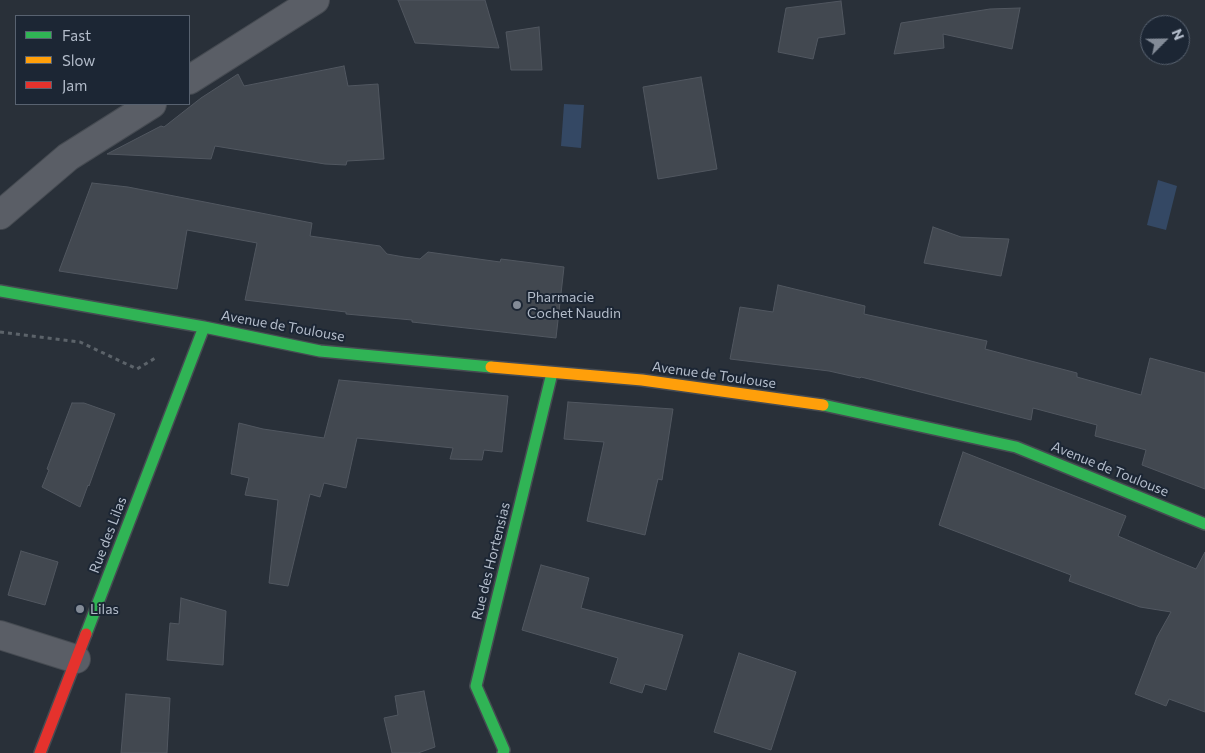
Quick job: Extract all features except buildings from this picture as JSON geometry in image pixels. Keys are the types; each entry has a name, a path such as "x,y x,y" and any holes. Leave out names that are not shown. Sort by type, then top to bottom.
{"street":[{"path":"190,79 315,0"},
{"path":"0,215 68,157 150,105"},
{"name":"Avenue de Toulouse","path":"0,291 52,298 320,351 642,380 836,407 1016,446 1205,524"},
{"name":"Rue des Lilas","path":"40,753 204,327"},
{"name":"Rue des Hortensias","path":"503,753 504,750 476,686 552,373"},
{"path":"0,635 76,659"}],"path":[{"name":"Avenue de Toulouse","path":"0,332 80,342 137,369 204,327"}],"water":[{"path":"564,104 584,105 581,148 561,146"},
{"path":"1158,180 1177,186 1166,230 1147,225"}],"traffic: fast":[{"path":"0,291 204,327 320,351 491,367"},
{"path":"86,634 204,327"},
{"path":"503,753 504,750 476,686 552,373"},
{"path":"823,405 1016,447 1205,524"}],"traffic: slow":[{"path":"491,367 642,380 823,405"}],"traffic: jam":[{"path":"40,753 86,634"}],"place":[{"name":"Pharmacie Cochet Naudin","path":"517,305"},
{"name":"Lilas","path":"80,609"}]}
